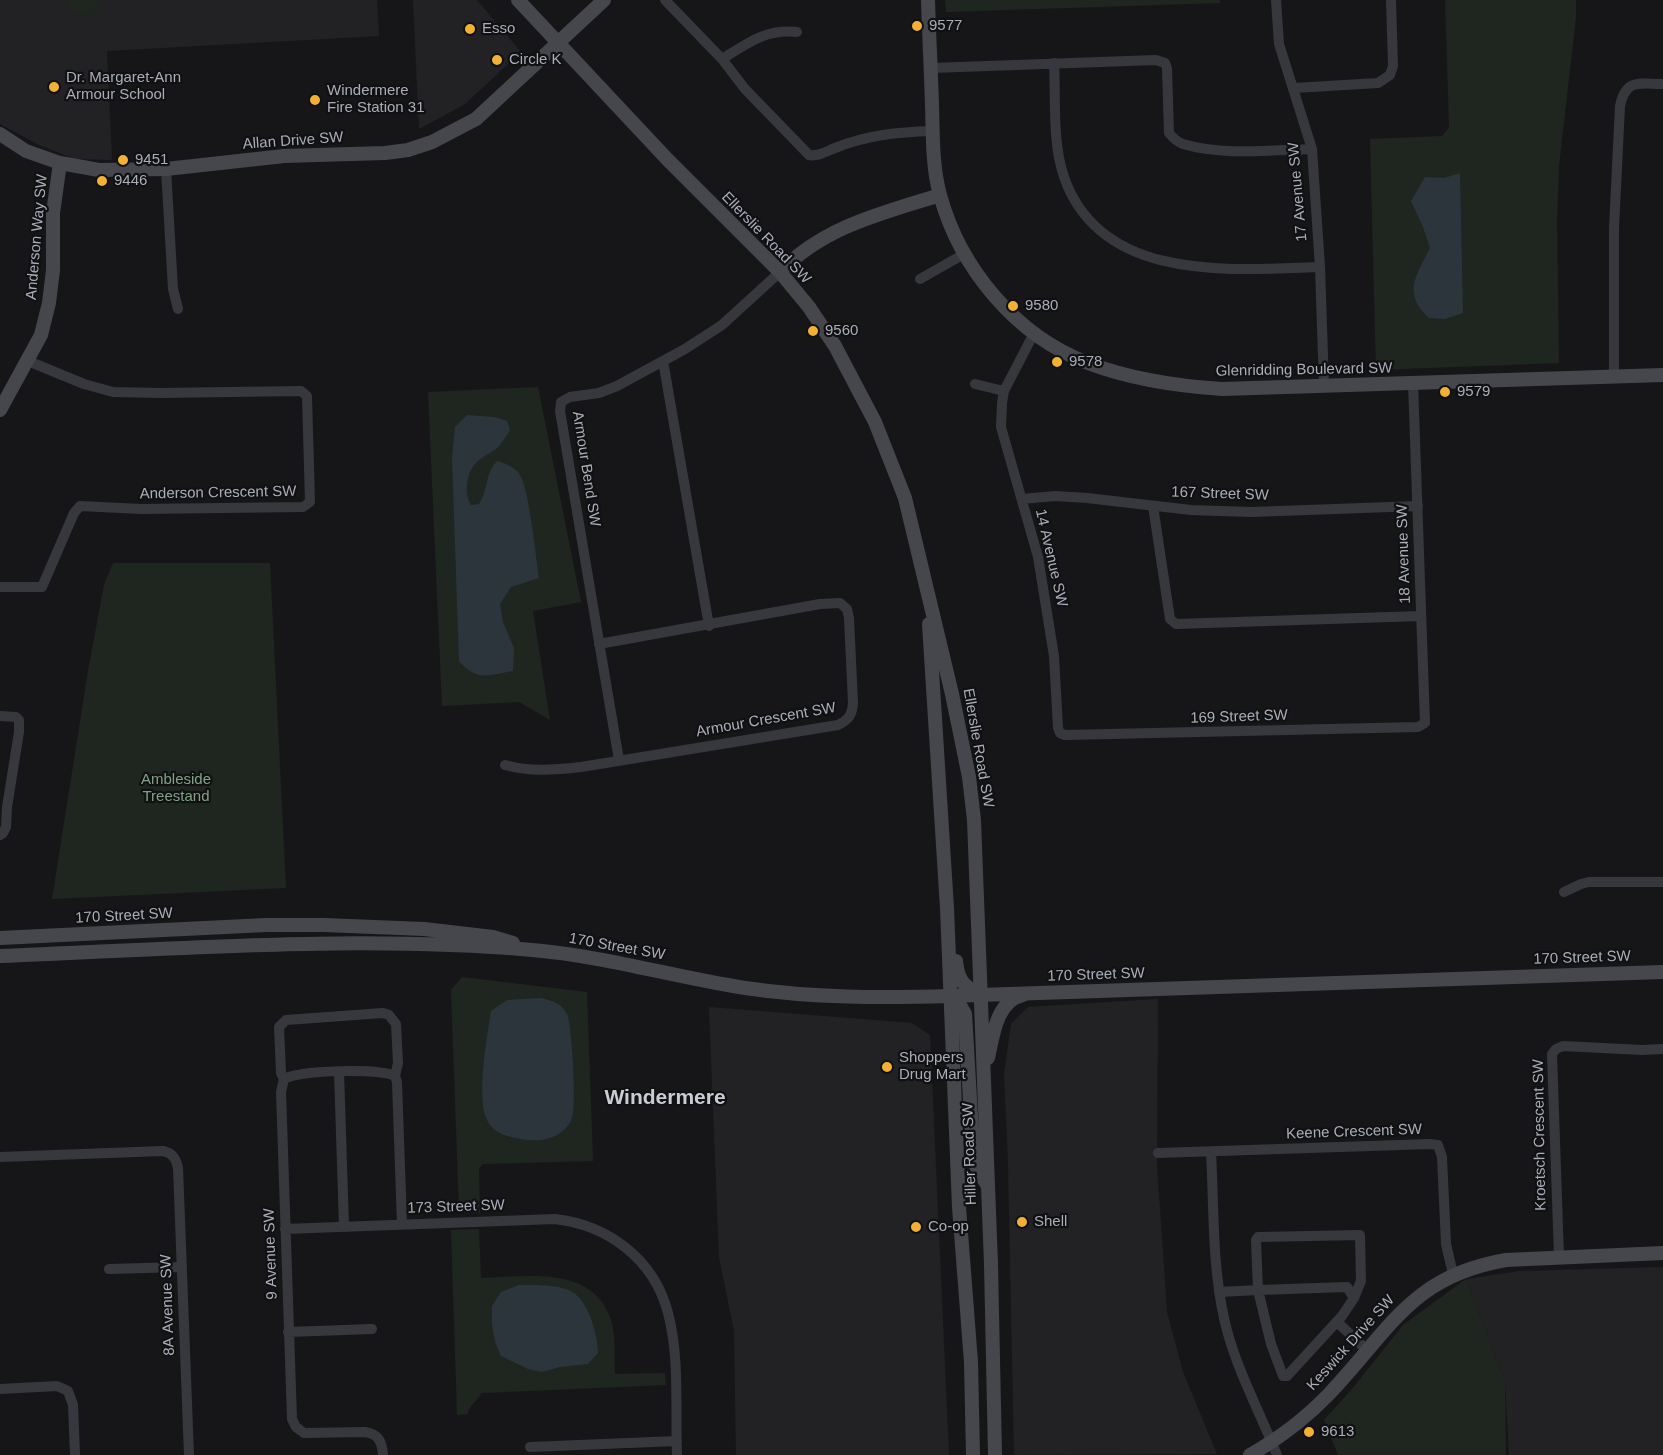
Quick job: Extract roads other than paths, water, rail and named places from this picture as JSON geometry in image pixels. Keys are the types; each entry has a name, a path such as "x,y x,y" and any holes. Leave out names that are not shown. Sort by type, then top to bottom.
{"main road":[{"name":"Ellerslie Road SW","path":"518,0 667,159 780,272 809,308 835,346 875,422 905,498 969,777 974,820 981,995"},
{"name":"Allan Drive SW","path":"0,134 26,150 60,163 99,170 166,169 284,156 385,153 408,150 432,142 476,119 604,0"},
{"name":"Glenridding Boulevard SW","path":"928,0 936,174 940,195 964,254 999,302 1034,333 1086,362 1143,379 1221,389 1663,375"},
{"name":"Anderson Way SW","path":"0,410 41,335 49,303 53,270 53,213 60,163"},
{"path":"780,272 791,260 822,238 852,223 940,195"},
{"name":"Ellerslie Road SW","path":"925,581 941,798 950,996"},
{"path":"941,798 949,825 957,975 962,983 981,995"},
{"name":"170 Street SW","path":"0,938 266,925 376,926 493,937 535,950"},
{"name":"170 Street SW","path":"0,956 338,943 460,945 535,950 784,993 853,998 1663,972"},
{"path":"983,1078 994,1030 1006,1005 1014,998 1030,994"},
{"name":"Hiller Road SW","path":"981,995 995,1455"},
{"path":"950,996 957,1000 965,1014 973,1150 976,1166 987,1184"},
{"name":"Hiller Road SW","path":"950,996 959,1207 971,1362 973,1455"},
{"name":"Keswick Drive SW","path":"1250,1455 1272,1442 1328,1396 1410,1302 1453,1274 1506,1260 1663,1253"}],"street":[{"path":"665,0 722,59 745,89 805,152 813,156 870,136 933,131"},
{"name":"17 Avenue SW","path":"1276,0 1279,44 1312,149 1320,267 1323,386"},
{"path":"1294,88 1378,83 1390,75 1393,66 1391,0"},
{"path":"722,59 765,34 784,31 797,32"},
{"path":"931,68 1150,60 1165,63 1168,74 1169,132 1173,139 1182,144 1238,151 1312,149"},
{"path":"1054,63 1057,133 1064,177 1075,201 1090,221 1116,244 1144,256 1210,270 1320,267"},
{"path":"1614,376 1615,190 1620,106 1625,90 1629,86 1663,84"},
{"path":"166,169 173,289 178,309"},
{"path":"920,279 964,254"},
{"name":"Armour Bend SW","path":"619,760 560,411 561,402 570,397 599,393 617,386 663,361 722,325 780,272"},
{"name":"14 Avenue SW","path":"1034,333 1004,391 1001,427 1038,557 1049,615 1060,733"},
{"name":"Anderson Crescent SW","path":"0,587 42,587 74,513 80,506 141,509 303,507 310,502 307,396 302,391 113,392 84,384 28,360"},
{"path":"663,361 709,626"},
{"path":"975,384 1004,391"},
{"name":"18 Avenue SW","path":"1413,384 1418,506 1421,725"},
{"name":"167 Street SW","path":"1022,499 1055,496 1191,510 1251,512 1418,506"},
{"path":"1153,506 1170,619 1176,624 1420,616"},
{"name":"Armour Crescent SW","path":"505,765 521,770 540,771 581,767 838,725 848,720 852,713 849,618 847,609 840,603 820,604 709,626 599,644"},
{"path":"0,716 16,717 19,720 20,732 7,807 6,827 0,835"},
{"name":"169 Street SW","path":"1060,733 1065,735 1113,735 1421,725"},
{"path":"1564,892 1589,882 1663,882"},
{"name":"9 Avenue SW","path":"383,1455 375,1434 300,1431 291,1414 281,1092 284,1079 281,1073 279,1035 282,1022 292,1018 383,1013 389,1015 396,1024 398,1063 395,1076"},
{"name":"Kroetsch Crescent SW","path":"1558,1257 1552,1054 1563,1046 1631,1050 1663,1049"},
{"path":"284,1079 299,1074 339,1072 383,1071 395,1076 402,1224"},
{"path":"339,1072 344,1226"},
{"name":"Keene Crescent SW","path":"1158,1153 1438,1145 1442,1157 1446,1250 1453,1274"},
{"name":"8A Avenue SW","path":"0,1157 163,1151 172,1155 178,1168 189,1455"},
{"path":"1211,1152 1219,1292 1231,1345 1277,1455"},
{"name":"173 Street SW","path":"285,1228 555,1220 574,1222 592,1228 624,1245 654,1280 668,1312 674,1355 676,1441"},
{"path":"1360,1235 1361,1281 1354,1298 1337,1322 1287,1376 1283,1376 1271,1344 1258,1290 1256,1240 1258,1237 1360,1235"},
{"path":"109,1269 182,1267"},
{"path":"1219,1292 1347,1287 1354,1298"},
{"path":"1337,1322 1367,1350"},
{"path":"288,1332 372,1329"},
{"path":"0,1389 57,1386 68,1391 74,1405 75,1455"},
{"path":"530,1447 676,1441 677,1455"}],"place":[{"name":"9577","path":"917,26"},
{"name":"Esso","path":"470,29"},
{"name":"Circle K","path":"497,60"},
{"name":"Dr. Margaret-Ann Armour School","path":"54,87"},
{"name":"Windermere Fire Station 31","path":"315,100"},
{"name":"9451","path":"123,160"},
{"name":"9446","path":"102,181"},
{"name":"9580","path":"1013,306"},
{"name":"9560","path":"813,331"},
{"name":"9578","path":"1057,362"},
{"name":"9579","path":"1445,392"},
{"name":"Shoppers Drug Mart","path":"887,1067"},
{"name":"Shell","path":"1022,1222"},
{"name":"Co-op","path":"916,1227"},
{"name":"9613","path":"1309,1432"}],"district":[{"name":"Windermere","path":"665,1098"}],"park label":[{"name":"Ambleside Treestand","path":"176,788"}]}
